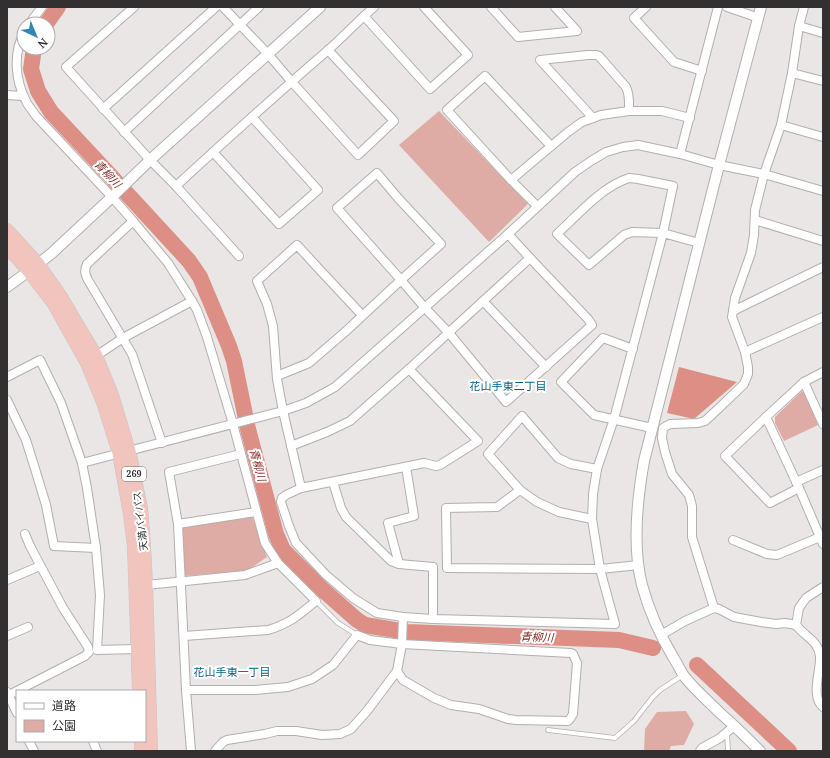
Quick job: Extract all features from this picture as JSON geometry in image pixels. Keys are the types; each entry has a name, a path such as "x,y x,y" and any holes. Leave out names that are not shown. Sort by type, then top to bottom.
{"highway":[{"name":"天満バイパス","path":"7,230 34,268 87,363 124,452 134,546 139,690"},
{"name":"天満バイパス","path":"7,247 34,268 61,296 96,356 112,395 124,452 141,508 146,585 152,751"}],"street":[{"path":"35,16 42,7"},
{"path":"134,7 66,67 239,256"},
{"path":"103,109 216,7"},
{"path":"223,7 268,54 358,155 394,121 328,50"},
{"path":"124,132 259,7"},
{"path":"7,287 52,253 114,196 150,160 320,7"},
{"path":"176,186 374,7"},
{"path":"364,16 430,89 468,56 424,7"},
{"path":"491,7 518,37 577,31 555,7"},
{"path":"646,7 634,18 674,62 702,71"},
{"path":"680,154 718,7"},
{"path":"727,7 759,18"},
{"path":"760,751 730,729 683,675 665,643 653,619 642,584 637,536 637,511 639,488 652,428 719,164 761,7"},
{"path":"714,608 692,537 692,506 689,495 672,474 662,438 663,428 670,424 698,423 705,421 744,384 748,374 745,352 732,317 735,298 751,252 755,210 764,174 780,125 792,73 799,26 804,7"},
{"path":"799,26 823,33"},
{"path":"592,118 540,60 588,55 599,56 626,87 630,100 629,111"},
{"path":"17,56 18,73 23,96 26,102 36,116 114,196 168,263 198,310 204,325 233,424 265,543 278,563 316,601 294,619 279,627 268,630 184,636"},
{"path":"792,73 823,81"},
{"path":"537,206 447,110 485,76 551,146"},
{"path":"7,95 23,96"},
{"path":"511,180 568,132 582,122 592,118 601,115 629,111 662,111 690,118"},
{"path":"213,152 279,224 318,190 252,117"},
{"path":"780,125 823,137"},
{"path":"82,463 283,412 306,403 335,388 508,234 575,172 606,152 623,146 638,145 764,174 823,191"},
{"path":"277,376 309,363 362,315 401,280 441,244 377,173 337,208 401,280 425,308 449,333 506,402 592,325 508,234"},
{"path":"409,369 478,441 440,465 436,466 424,463 301,488 286,495 282,498 281,502 296,544 326,575 353,598 377,613 403,617 433,619 615,624 600,569 592,519 593,494 597,469 614,420 663,233 673,186 629,178 620,181 598,196 557,234 589,265 624,235 632,232 663,233 699,243"},
{"path":"755,220 823,240"},
{"path":"133,221 87,264 85,274 132,354 162,442"},
{"path":"301,488 283,412 277,376 273,326 267,304 257,281 297,245 362,315"},
{"path":"291,446 350,421 449,333 530,258"},
{"path":"733,311 823,267"},
{"path":"96,356 123,338 192,301"},
{"path":"483,301 546,367"},
{"path":"745,352 823,317"},
{"path":"633,349 603,338 561,382 594,415 652,428"},
{"path":"7,377 40,360 61,403 82,463 96,548 100,595 97,650 138,649"},
{"path":"823,372 804,382 725,456 770,503 823,470"},
{"path":"804,382 823,424"},
{"path":"7,400 26,440 46,505 54,546 96,548"},
{"path":"592,519 559,512 537,502 520,490 488,454 522,416 558,458 571,464 597,469"},
{"path":"733,540 767,554 776,555 821,540 766,417"},
{"path":"191,751 186,690 178,524 169,472 241,454"},
{"path":"398,564 388,523 414,516 406,467"},
{"path":"333,482 346,517 391,561 398,564 433,567 433,619"},
{"path":"520,490 497,507 446,508 447,568 600,569 639,565"},
{"path":"178,524 256,512"},
{"path":"16,712 8,693 85,656 89,652 88,647 62,608 25,534"},
{"path":"146,585 245,575 278,563"},
{"path":"7,580 40,566"},
{"path":"796,626 799,608 806,598 823,587"},
{"path":"661,635 714,608 734,617 776,624 785,623 796,626 815,643 820,656 817,697 819,704 823,707"},
{"path":"215,751 223,742 227,740 277,731 296,731 322,735 340,734 346,732 367,711 397,671 402,644 403,617"},
{"path":"7,636 28,627"},
{"path":"186,690 255,690 288,687 312,679 333,665 356,635 370,640 402,644 571,652 577,663 573,714 568,721 508,719 479,709 451,705 434,698 403,680 397,671"},
{"path":"700,751 702,748 720,738 730,729"},
{"path":"30,742 34,751"}],"lane":[{"path":"316,601 338,623 356,635"},
{"path":"548,730 615,738 634,721 660,690 683,675"},
{"path":"728,751 730,729"}],"green space":[{"path":"439,111 528,204 489,242 399,145"},
{"path":"804,391 818,425 784,441 775,423 775,417 801,392"},
{"path":"252,516 267,557 247,571 183,576 183,527"},
{"path":"686,711 694,724 684,745 671,746 669,751 644,751 645,729 657,712"}],"shaded area":[{"path":"679,367 737,382 694,419 667,413"}],"waterway":[{"name":"青柳川","path":"52,16 58,7"},
{"name":"青柳川","path":"33,56 31,69 38,91 51,112 189,261 200,277 234,361 248,429 276,534 283,550 322,589 357,620 365,625 407,632 619,640 653,648"},
{"name":"青柳川","path":"697,665 789,751"}],"district":[{"name":"花山手東二丁目","path":"508,386"},
{"name":"花山手東一丁目","path":"232,672"}]}
